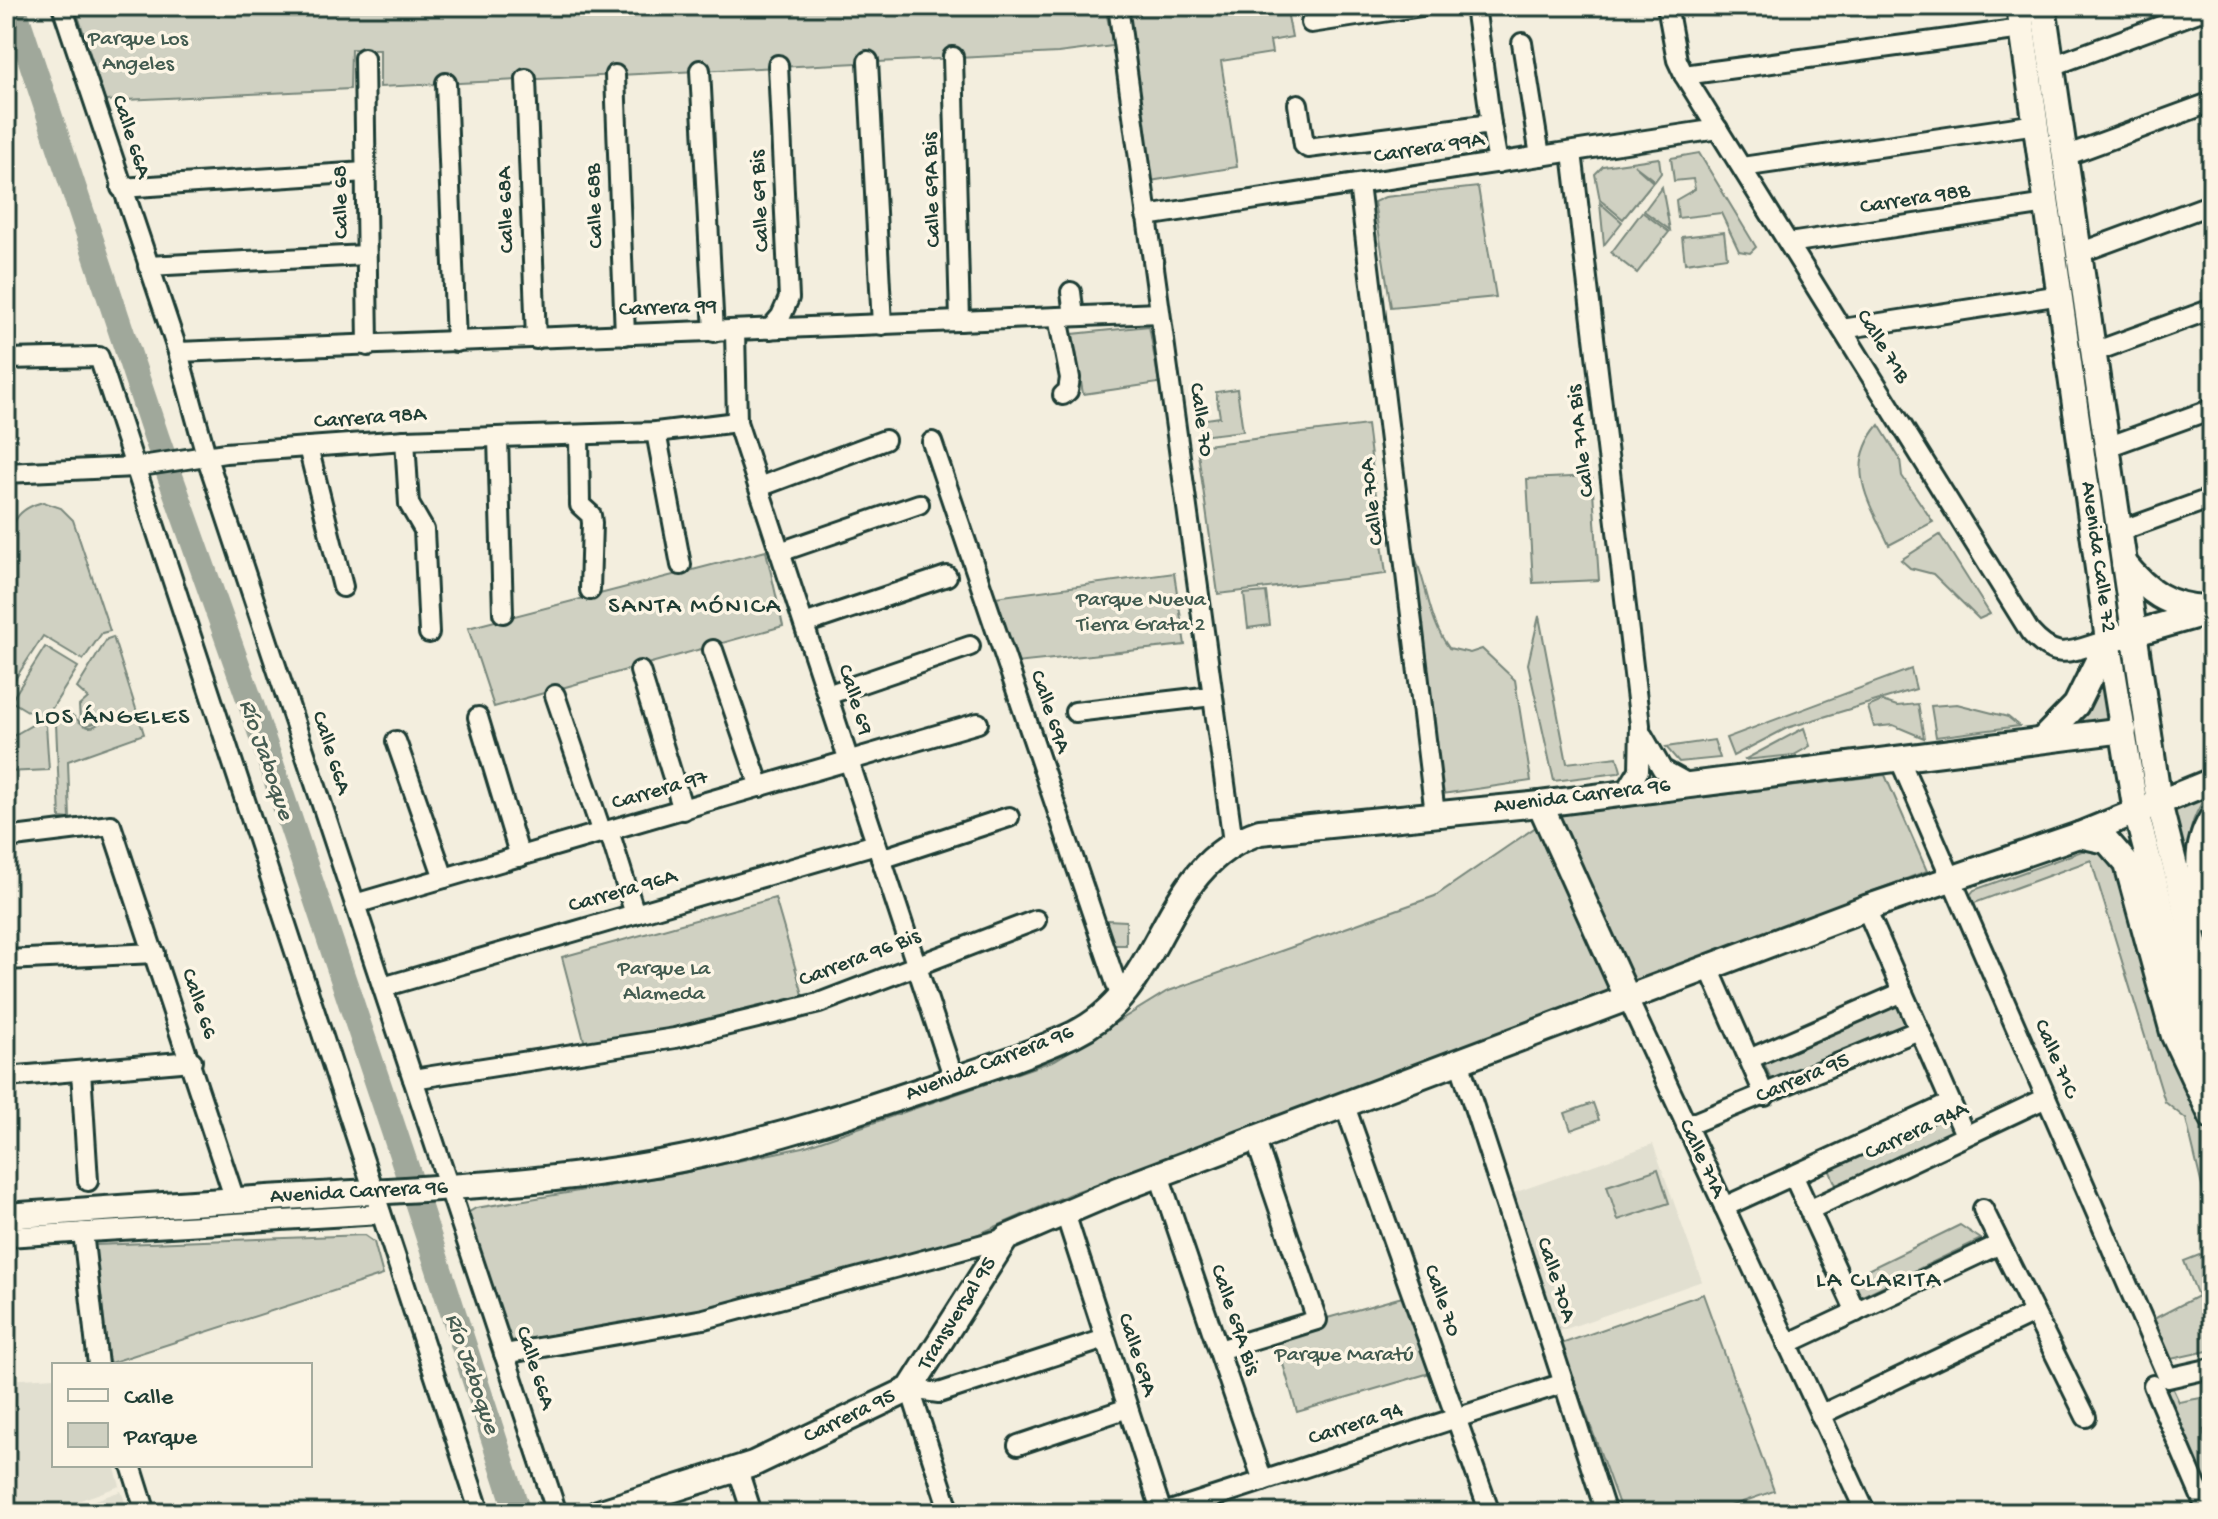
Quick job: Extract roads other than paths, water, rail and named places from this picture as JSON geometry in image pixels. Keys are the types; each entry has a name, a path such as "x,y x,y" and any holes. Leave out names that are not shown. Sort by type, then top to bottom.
{"main road":[{"name":"Avenida Calle 72","path":"2043,6 2134,633 2148,807 2212,1100"},
{"name":"Avenida Calle 72","path":"2021,17 2108,640 2124,730 2212,1013"},
{"path":"2124,563 2145,587 2162,600 2212,610"},
{"path":"2041,740 2076,705 2108,640 2212,610"},
{"name":"Avenida Carrera 96","path":"6,1216 235,1200 383,1199 445,1188 583,1175 698,1155 800,1131 954,1079 1072,1035 1094,1023 1121,998 1137,977 1189,884 1220,849 1260,832 1540,804 2124,730"},
{"path":"1006,1238 1255,1138 1866,908 2079,835 2212,781"},
{"name":"Calle 71A","path":"1540,804 1628,999"},
{"path":"2212,818 2198,858 2198,874 2212,922"},
{"path":"2079,835 2107,841 2127,864 2165,1010 2212,1117"},
{"name":"Transversal 95","path":"910,1389 1006,1238"},
{"name":"Carrera 95","path":"598,1513 738,1470 910,1389"}],"street":[{"name":"Calle 66A","path":"62,6 178,352 202,456 383,987 445,1188 557,1513"},
{"name":"Calle 70","path":"1118,6 1233,842"},
{"path":"1311,23 1422,6"},
{"path":"1475,6 1498,163"},
{"name":"Calle 71B","path":"1667,6 1677,60 1684,75 2030,632 2047,649 2059,654 2108,640"},
{"path":"2052,66 2212,7"},
{"path":"1684,75 2021,17"},
{"path":"1522,43 1540,156"},
{"name":"Calle 69A Bis","path":"953,57 960,321"},
{"name":"Calle 68","path":"364,58 368,346"},
{"path":"868,61 882,325"},
{"name":"Calle 69 Bis","path":"770,329 781,316 789,298 778,65"},
{"path":"700,70 714,332"},
{"name":"Calle 68B","path":"615,75 625,335"},
{"name":"Calle 68A","path":"526,79 536,339"},
{"path":"446,83 456,342"},
{"path":"2065,156 2212,102"},
{"path":"1298,104 1304,145 1312,149 1491,124"},
{"path":"1742,167 2023,126"},
{"name":"Carrera 99A","path":"1146,216 1718,129"},
{"name":"Calle 71A Bis","path":"1572,152 1640,725 1639,770 1625,793"},
{"path":"121,188 365,172"},
{"name":"Calle 70A","path":"1359,184 1435,814"},
{"name":"Carrera 98B","path":"1789,243 2047,204"},
{"path":"2079,253 2212,204"},
{"path":"148,266 366,255"},
{"path":"1063,395 1068,391 1070,378 1066,317 1071,292"},
{"path":"1842,329 2061,295"},
{"path":"2094,352 2212,309"},
{"name":"Carrera 99","path":"178,352 1160,313"},
{"name":"Calle 69","path":"735,331 737,422 954,1079"},
{"path":"6,359 99,357 383,1199 480,1513"},
{"path":"2107,447 2212,409"},
{"name":"Carrera 98A","path":"6,473 135,467 202,456 405,440 656,432 737,422"},
{"path":"656,432 681,565"},
{"path":"579,435 580,505 591,515 592,523 590,590"},
{"path":"498,438 503,613"},
{"path":"405,440 409,504 424,530 429,633"},
{"path":"759,487 885,440"},
{"name":"Calle 69A","path":"932,442 1121,998"},
{"path":"308,447 343,587"},
{"path":"2120,531 2212,498"},
{"path":"780,552 919,504"},
{"path":"804,624 947,576"},
{"path":"827,695 970,646"},
{"path":"713,650 760,787"},
{"path":"640,671 683,810"},
{"path":"555,695 635,914"},
{"path":"1075,712 1212,696"},
{"path":"478,717 520,857"},
{"name":"Carrera 97","path":"355,904 978,723"},
{"name":"Calle 71A Bis","path":"1640,725 1648,749 1662,769 1691,785"},
{"path":"396,741 444,878"},
{"name":"Calle 71C","path":"1899,758 1950,878 1989,954 2160,1382 2208,1513"},
{"name":"Carrera 96A","path":"383,987 635,914 1009,817"},
{"name":"Calle 66","path":"6,838 111,825 192,1061 235,1200"},
{"path":"1866,908 1965,1135"},
{"name":"Carrera 96 Bis","path":"413,1079 675,1038 819,1003 1036,920"},
{"path":"6,960 155,953"},
{"path":"1709,968 1765,1096"},
{"path":"1749,1059 1903,992"},
{"name":"Calle 71A","path":"1628,999 1866,1513"},
{"name":"Carrera 95","path":"1686,1126 1919,1030"},
{"path":"6,1077 192,1061"},
{"name":"Calle 70A","path":"1459,1061 1606,1513"},
{"path":"81,1071 88,1181"},
{"name":"Carrera 94A","path":"1809,1210 2046,1098"},
{"name":"Carrera 94A","path":"1724,1207 1951,1103"},
{"name":"Calle 70","path":"1345,1106 1490,1513"},
{"path":"1219,1350 1317,1320 1255,1138"},
{"name":"Calle 69A Bis","path":"1159,1175 1263,1481"},
{"path":"1793,1175 1856,1312"},
{"name":"Avenida Carrera 96","path":"6,1237 83,1232 383,1199"},
{"path":"1983,1209 2086,1417"},
{"name":"Calle 69A","path":"1065,1213 1163,1513"},
{"path":"83,1232 98,1363"},
{"path":"504,1354 704,1319 1006,1238"},
{"path":"1787,1344 2000,1244"},
{"path":"1820,1415 2034,1313"},
{"name":"Carrera 95","path":"910,1389 939,1393 1105,1339"},
{"path":"2160,1382 2212,1368"},
{"name":"Carrera 94","path":"1163,1513 1564,1383"},
{"path":"910,1389 950,1513"},
{"path":"1018,1445 1128,1408"},
{"path":"132,1467 146,1513"},
{"path":"738,1470 752,1513"}],"waterway":[{"name":"Río Jaboque","path":"13,6 157,439 252,707 518,1513"}],"district":[{"name":"SANTA MÓNICA","path":"695,607"},
{"name":"LOS ÁNGELES","path":"113,718"},
{"name":"LA CLARITA","path":"1879,1281"}],"park label":[{"name":"Parque Los Angeles","path":"138,52"},
{"name":"Parque Nueva Tierra Grata 2","path":"1141,614"},
{"name":"Parque La Alameda","path":"664,982"},
{"name":"Parque Maratú","path":"1344,1356"}]}
